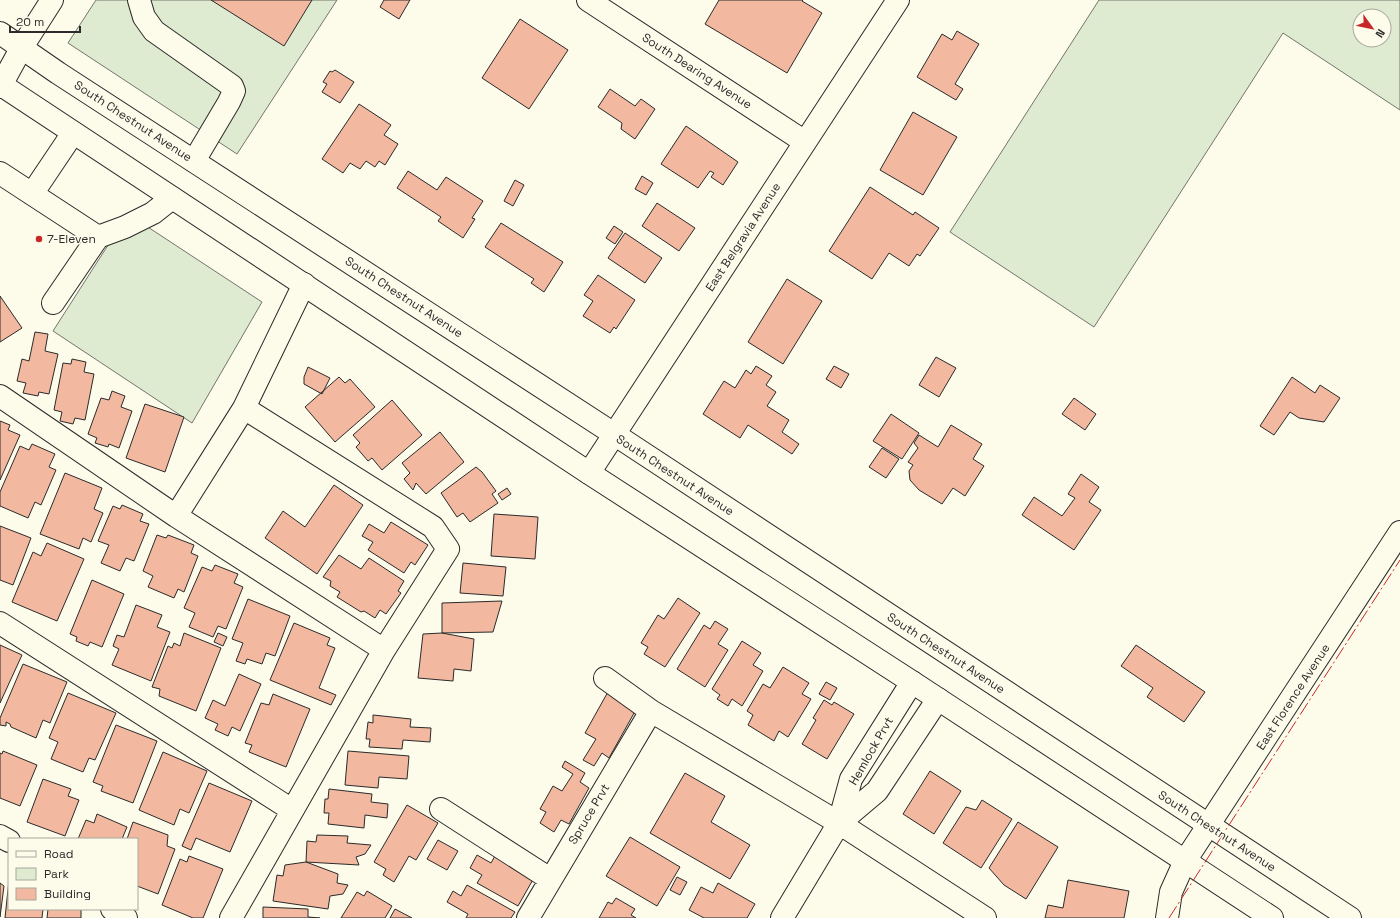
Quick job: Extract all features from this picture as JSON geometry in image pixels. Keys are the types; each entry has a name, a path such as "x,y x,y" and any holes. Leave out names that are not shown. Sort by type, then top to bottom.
{"main road":[{"path":"52,0 0,85 304,284 589,474 912,682 1272,918"},
{"path":"139,0 144,17 154,31 232,86 234,91 194,161"},
{"name":"South Dearing Avenue","path":"588,0 805,142"},
{"name":"East Belgravia Avenue","path":"589,474 898,0"},
{"name":"South Chestnut Avenue","path":"0,33 58,73 614,434 1350,918"},
{"path":"32,194 72,133"},
{"path":"0,173 98,237"},
{"path":"53,303 98,237 126,227 153,213 172,198"},
{"path":"176,516 244,408 304,284"},
{"path":"0,396 176,516 384,650"},
{"path":"230,918 384,650 448,549 433,527 244,408"},
{"name":"East Florence Avenue","path":"1167,918 1171,892 1185,861 1400,532"},
{"path":"0,622 292,810"},
{"path":"605,678 651,711 839,824 984,918"},
{"name":"Hemlock Prvt","path":"782,918 839,824 852,779 912,682"},
{"name":"Hemlock Prvt","path":"839,824 878,791 938,699"},
{"name":"Spruce Prvt","path":"528,918 651,711"},
{"path":"441,809 550,879"},
{"path":"114,910 126,918"}],"green space":[{"path":"96,0 337,0 237,154 68,43"},
{"path":"1099,0 1400,0 1400,110 1283,33 1094,327 950,232"},
{"path":"128,214 262,302 192,423 53,331"}],"building":[{"path":"211,0 312,0 284,46"},
{"path":"384,0 410,0 399,19 380,7"},
{"path":"719,0 803,0 802,1 822,13 787,73 705,24"},
{"path":"520,19 568,50 529,109 482,78"},
{"path":"957,31 979,44 955,84 963,89 956,100 917,77 942,34 952,40"},
{"path":"335,70 354,82 340,103 322,92 327,84 323,82 330,71 332,72"},
{"path":"610,89 635,106 641,99 655,109 635,139 621,129 622,123 598,107"},
{"path":"359,104 391,125 384,135 398,144 385,165 379,161 375,167 366,161 360,169 350,163 343,173 322,159"},
{"path":"913,112 957,137 923,195 880,170"},
{"path":"686,126 738,162 723,185 711,177 714,173 710,171 698,188 661,164"},
{"path":"408,171 437,190 446,177 483,201 472,218 475,219 463,238 438,221 441,217 397,188"},
{"path":"642,176 653,183 646,195 635,189"},
{"path":"515,180 524,185 513,206 504,201"},
{"path":"870,187 913,215 915,212 939,228 920,256 917,254 909,266 889,253 872,279 829,251"},
{"path":"657,203 695,228 679,251 642,226"},
{"path":"501,223 563,262 544,292 531,283 534,279 485,247"},
{"path":"614,226 623,232 615,244 606,238"},
{"path":"625,233 662,258 645,283 608,258"},
{"path":"598,275 635,300 616,329 614,327 610,333 583,316 593,301 584,295"},
{"path":"787,279 822,301 783,364 748,342"},
{"path":"0,296 22,328 0,342"},
{"path":"35,332 48,334 45,351 58,354 49,394 39,392 38,396 23,393 26,383 17,381 22,359 29,361"},
{"path":"936,357 956,368 939,397 919,385"},
{"path":"72,359 86,362 84,372 94,374 85,420 75,418 73,424 60,421 62,412 54,410 63,363 71,364"},
{"path":"756,366 772,376 766,385 776,392 767,406 789,420 782,432 799,444 792,454 748,425 740,438 703,414 724,381 735,388 746,370 751,374"},
{"path":"834,366 849,374 841,388 826,379"},
{"path":"308,367 330,378 322,394 304,384 304,377"},
{"path":"339,377 345,383 350,379 375,407 335,442 305,407"},
{"path":"1292,377 1315,393 1320,385 1340,398 1324,422 1299,418 1290,412 1274,435 1260,426"},
{"path":"112,391 125,396 121,407 132,411 119,448 109,444 108,447 95,443 97,438 88,434 101,398 109,400"},
{"path":"1074,398 1096,414 1085,430 1062,414"},
{"path":"392,400 422,435 382,470 372,458 368,461 356,447 360,443 353,435"},
{"path":"145,404 184,417 165,472 126,458"},
{"path":"891,414 919,433 902,459 873,441"},
{"path":"0,421 10,425 8,430 20,435 0,480"},
{"path":"951,425 982,444 973,459 984,466 965,496 953,488 942,504 919,490 910,480 909,471 913,465 908,462 918,448 914,443 919,435 938,447"},
{"path":"440,432 464,462 426,494 416,483 413,490 404,479 410,473 402,463"},
{"path":"32,444 55,454 49,467 56,470 41,505 35,502 28,518 0,506 0,492 20,446 29,450"},
{"path":"882,448 899,459 886,478 869,467"},
{"path":"476,467 482,472 496,491 492,494 498,503 470,522 463,513 457,517 441,493"},
{"path":"65,473 102,488 94,509 103,513 91,542 83,538 79,549 40,534"},
{"path":"1081,474 1099,487 1089,502 1101,510 1074,550 1022,515 1034,497 1062,516 1075,498 1068,494"},
{"path":"334,485 363,505 317,574 265,538 283,511 305,527"},
{"path":"507,488 511,494 502,500 498,494"},
{"path":"122,505 143,514 140,521 149,524 134,561 126,558 120,571 101,563 109,545 98,541 113,506 120,509"},
{"path":"494,514 538,517 535,559 491,556"},
{"path":"391,522 428,545 415,565 411,562 404,573 368,550 373,542 362,536 369,524 384,533"},
{"path":"0,526 31,538 13,585 0,580"},
{"path":"157,535 166,538 168,535 194,545 191,553 198,556 184,592 178,589 174,598 148,587 153,576 143,571"},
{"path":"47,543 84,559 57,621 12,602 33,552 41,556"},
{"path":"339,555 361,569 369,558 404,581 398,591 401,593 386,614 380,610 375,618 364,611 361,612 337,597 340,592 330,586 331,581 323,577"},
{"path":"463,563 506,567 503,596 460,593"},
{"path":"215,565 238,574 234,583 243,587 226,629 218,626 213,637 189,627 195,613 184,608 202,567 212,571"},
{"path":"92,580 124,594 102,647 90,642 88,646 76,641 77,637 70,634"},
{"path":"678,598 700,613 665,667 644,654 648,647 641,643 658,615 664,619"},
{"path":"248,599 290,616 275,656 266,653 262,664 247,659 245,664 236,661 243,643 232,639"},
{"path":"502,601 493,632 442,633 442,603"},
{"path":"136,605 162,615 157,627 170,632 151,681 112,665 119,649 113,646 117,635 124,637"},
{"path":"715,621 728,629 718,644 728,650 705,687 677,669 704,625 710,629"},
{"path":"294,623 330,638 327,645 335,648 319,688 336,695 331,705 270,680"},
{"path":"184,633 221,648 196,711 159,696 160,689 152,687 168,646 172,648 174,643 180,646"},
{"path":"218,633 227,637 223,646 214,642"},
{"path":"442,633 474,639 471,671 454,669 453,681 418,678 423,634"},
{"path":"742,641 761,653 753,665 763,671 742,706 732,699 728,706 717,699 720,695 712,689"},
{"path":"0,645 22,655 0,703"},
{"path":"1136,645 1205,692 1184,722 1147,697 1153,688 1121,666"},
{"path":"23,664 67,682 50,723 43,720 36,738 11,727 10,724 6,722 6,726 0,725 0,718"},
{"path":"783,667 809,683 802,694 811,699 788,737 779,731 774,741 748,725 753,715 747,711 763,684 770,688"},
{"path":"239,674 261,684 240,731 232,727 228,736 215,730 218,724 205,718 213,700 225,706"},
{"path":"826,682 837,688 830,700 819,694"},
{"path":"609,690 638,706 609,758 602,753 594,766 583,760 596,739 585,733"},
{"path":"68,693 116,713 95,760 89,758 83,772 51,759 58,742 49,738"},
{"path":"273,694 310,709 286,767 249,752 252,745 245,743 261,703 269,705"},
{"path":"824,700 832,705 834,702 854,714 827,759 802,744 816,720 813,718"},
{"path":"373,715 411,719 410,727 431,728 430,742 403,740 402,749 369,747 370,739 366,739 368,722 373,723"},
{"path":"116,725 157,741 133,803 101,791 103,786 93,782"},
{"path":"3,751 37,765 20,806 0,798 0,753 2,754"},
{"path":"348,751 409,756 407,779 379,777 378,788 345,785"},
{"path":"163,752 207,771 189,813 180,809 174,825 139,810"},
{"path":"565,761 585,773 580,782 589,788 569,824 561,820 554,832 540,823 546,812 540,809 553,786 562,791 573,774 562,767"},
{"path":"930,771 961,791 934,834 903,814"},
{"path":"685,773 725,796 711,822 750,845 730,879 650,833"},
{"path":"43,779 71,789 68,796 79,800 65,836 27,822"},
{"path":"209,783 252,801 230,852 196,838 191,850 182,846"},
{"path":"329,789 372,794 371,802 388,804 387,818 365,815 364,828 328,824 329,813 324,813 325,799 328,799"},
{"path":"982,800 1012,819 981,868 943,843 966,807 976,810"},
{"path":"407,805 438,823 416,860 409,856 394,882 383,875 386,869 374,862"},
{"path":"97,814 127,827 122,838 78,838 86,820 94,823"},
{"path":"133,822 168,835 167,846 175,849 158,894 138,886 138,838 127,838"},
{"path":"1018,822 1058,847 1026,899 1004,885 989,868"},
{"path":"317,835 348,836 347,843 371,845 365,854 356,857 359,865 306,862 307,841 316,842"},
{"path":"630,837 680,867 657,906 606,876"},
{"path":"438,840 458,851 447,870 427,859"},
{"path":"496,854 535,876 518,906 477,883 482,875 470,868 477,855 491,863"},
{"path":"189,856 223,869 203,918 193,918 162,905 180,859 187,862"},
{"path":"306,862 338,874 337,883 348,885 343,894 330,896 328,909 273,901 277,875 283,876 285,865"},
{"path":"677,877 687,882 680,895 670,890"},
{"path":"1068,880 1129,891 1124,918 1045,918 1048,905 1063,908"},
{"path":"0,883 4,886 0,917"},
{"path":"718,883 755,904 747,918 704,918 689,910 701,887 713,893"},
{"path":"467,885 515,912 511,918 466,918 468,914 447,902 453,891 461,896"},
{"path":"8,890 8,910 43,910 42,918 5,918"},
{"path":"367,891 392,906 385,918 341,918 357,892 364,896"},
{"path":"616,898 635,909 631,915 636,918 599,918 608,902 612,904"},
{"path":"263,907 308,909 308,917 320,918 263,918"},
{"path":"395,909 412,918 390,918"},
{"path":"48,910 81,910 81,918 47,918"}],"power":[{"path":"1169,918 1400,560"}],"place":[{"name":"7-Eleven","path":"39,239"}]}
